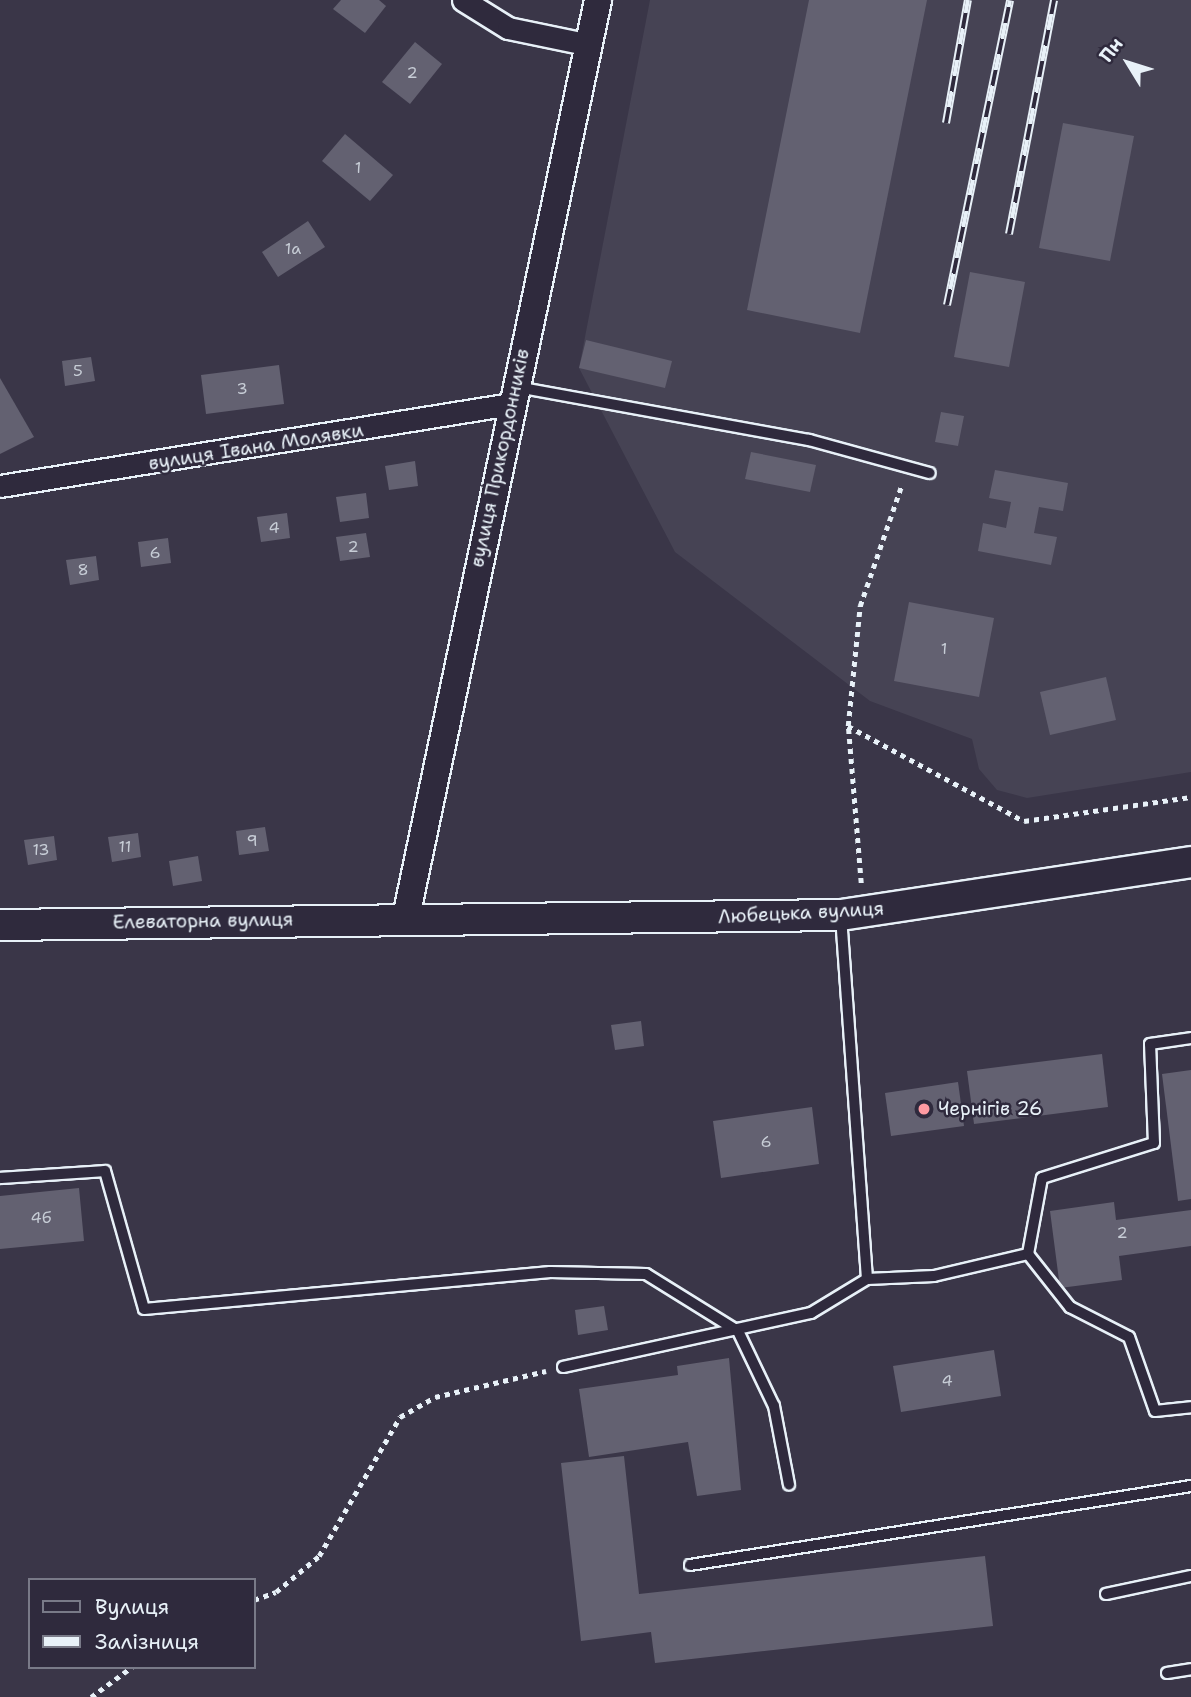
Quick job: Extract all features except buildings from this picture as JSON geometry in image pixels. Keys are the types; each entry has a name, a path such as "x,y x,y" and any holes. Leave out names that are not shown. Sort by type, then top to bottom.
{"main road":[{"name":"Любецька вулиця","path":"406,917 852,914 1191,862"},
{"name":"Елеваторна вулиця","path":"0,925 406,917"}],"street":[{"path":"463,0 508,28 590,45"},
{"name":"вулиця Прикордонників","path":"406,917 512,395 598,0"},
{"name":"вулиця Івана Молявки","path":"0,486 512,395"}],"lane":[{"path":"512,395 809,440 930,473"},
{"path":"852,914 867,1279"},
{"path":"1191,1038 1150,1044 1154,1143 1042,1178 1028,1254 1070,1307 1129,1337 1154,1411 1191,1407"},
{"path":"0,1178 105,1171 144,1309 550,1272 646,1274 738,1331 774,1406 789,1485"},
{"path":"563,1367 811,1313 867,1279 934,1276 1028,1254"},
{"path":"690,1565 1191,1486"},
{"path":"1106,1594 1191,1576"},
{"path":"1167,1673 1191,1669"}],"path":[{"path":"852,914 848,726 860,606 908,466"},
{"path":"848,726 1024,821 1191,797"},
{"path":"256,1599 276,1592 319,1556 400,1418 435,1397 563,1367"},
{"path":"91,1697 128,1669"}],"shaded area":[{"path":"650,0 1191,0 1191,772 1027,798 997,790 979,769 972,739 870,701 675,552 579,368"}],"railway":[{"path":"946,123 968,0"},
{"path":"947,305 1010,0"},
{"path":"1009,234 1054,0"}],"place":[{"name":"Чернігів 26","path":"924,1109"}]}
